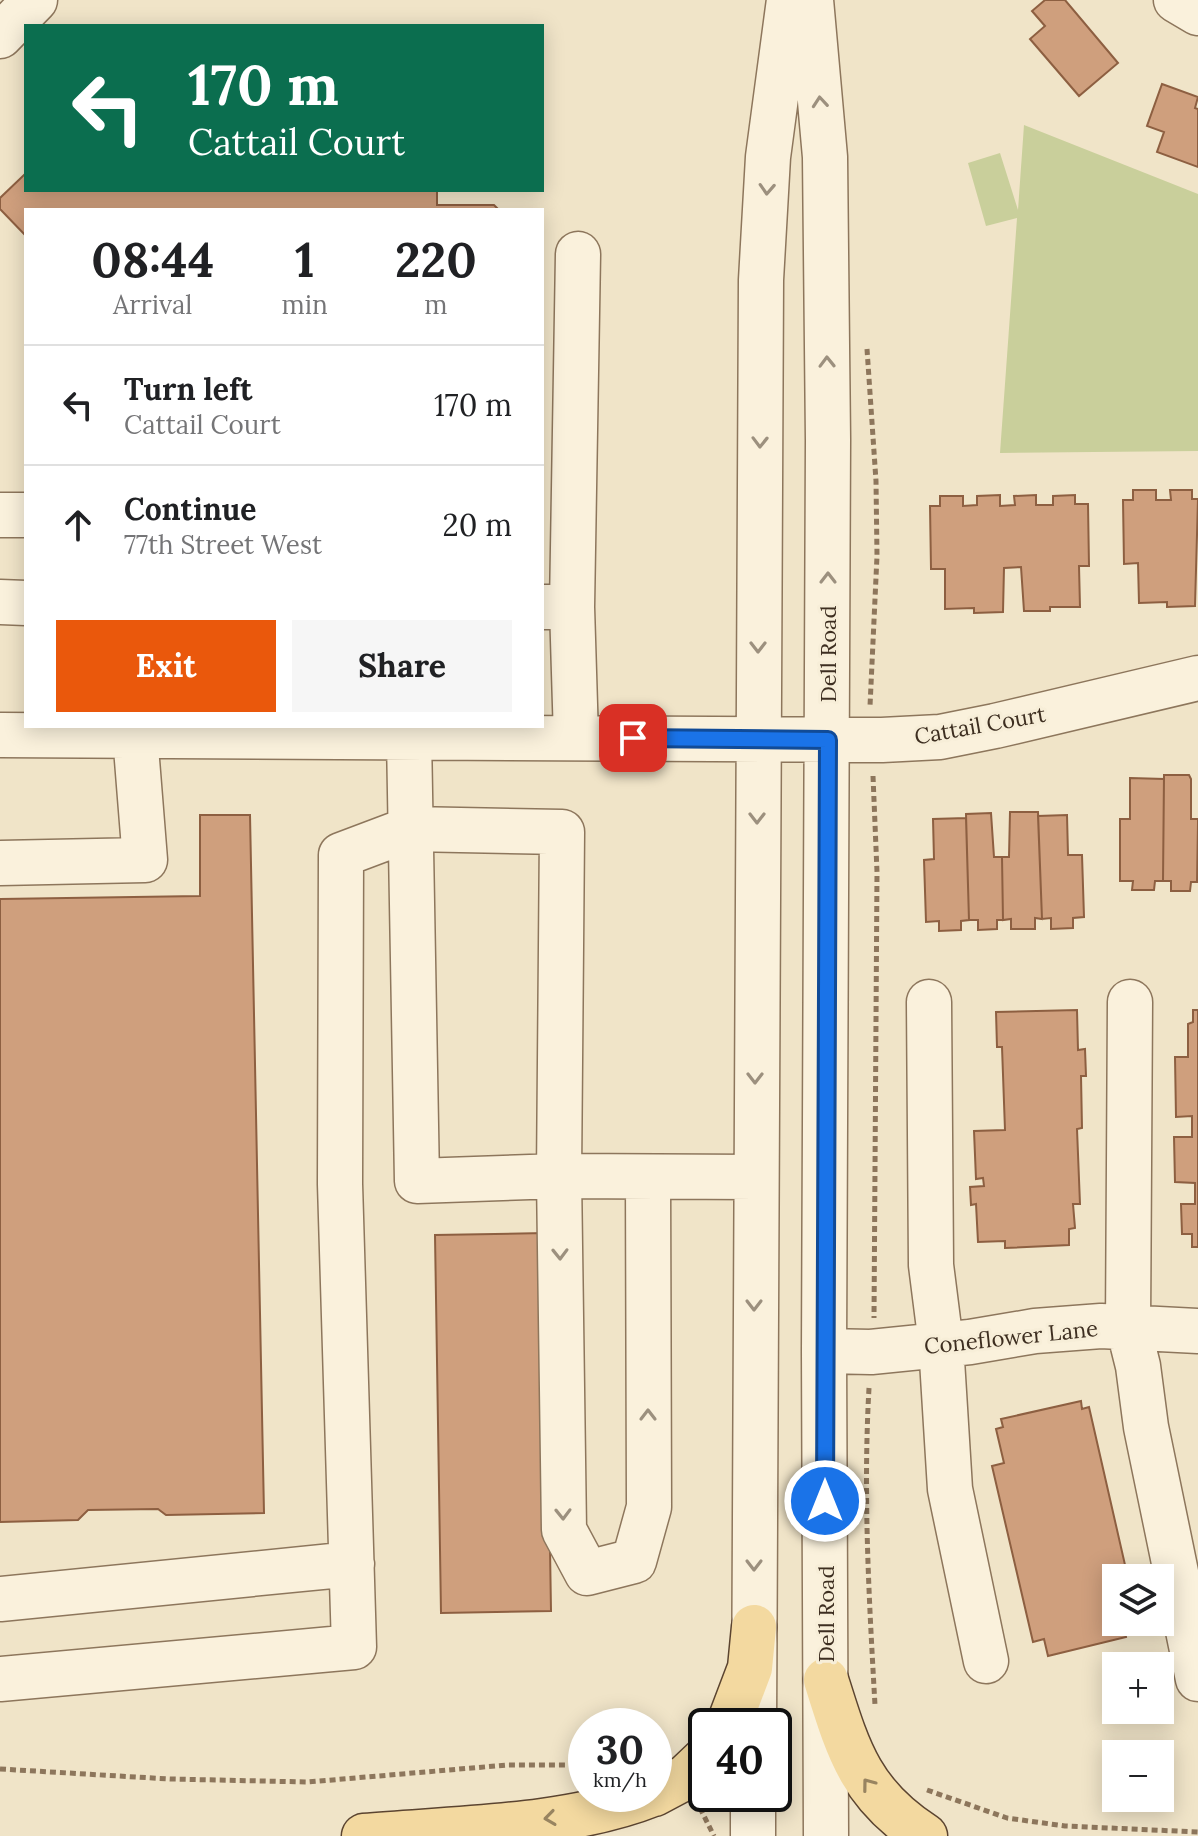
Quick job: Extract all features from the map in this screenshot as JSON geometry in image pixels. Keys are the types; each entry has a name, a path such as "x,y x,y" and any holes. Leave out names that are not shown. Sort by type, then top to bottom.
{"main road":[{"path":"735,1708 750,1668 754,1627"},
{"path":"826,1680 854,1762 864,1780 911,1826"},
{"path":"364,1836 542,1819 583,1812"}],"street":[{"path":"754,1708 761,280 768,157 789,0"},
{"name":"Dell Road","path":"811,0 825,157 828,740 824,1351 826,1836"},
{"path":"1176,0 1198,13"},
{"path":"576,738 557,607 558,513 578,254"},
{"path":"0,515 24,515"},
{"path":"0,602 24,603"},
{"name":"Cattail Court","path":"0,735 758,740 940,737 1198,678"},
{"path":"0,863 145,860 135,735"},
{"path":"409,737 417,1181 559,1176 755,1177"},
{"path":"0,1679 354,1647 340,1184 341,855 410,829 562,832 559,1176 564,1530 587,1573 634,1561 649,1507 648,1177"},
{"path":"929,1002 931,1265 941,1344 950,1489 986,1661"},
{"path":"1130,1002 1128,1326 1198,1679"},
{"name":"Coneflower Lane","path":"824,1351 871,1352 970,1342 1035,1331 1128,1326 1198,1331"},
{"path":"0,1599 352,1564"},
{"path":"753,1812 753,1836"}],"path":[{"path":"866,340 876,481 877,556 869,700 877,872 874,1318 866,1449 876,1716"},
{"path":"0,1769 170,1779 308,1782 507,1765 568,1765"},
{"path":"911,1826 915,1785 1007,1818 1065,1826 1198,1832"}],"green space":[{"path":"1024,125 1198,194 1198,451 1000,453 1017,218 986,226 968,163 1000,153 1018,210"}],"building":[{"path":"1045,0 1065,0 1118,63 1079,96 1030,39 1045,26 1032,11"},
{"path":"1162,84 1198,97 1195,108 1198,109 1198,167 1157,152 1164,132 1147,126"},
{"path":"24,175 24,192 437,192 437,205 494,205 497,208 24,208 24,234 0,209 0,198"},
{"path":"1133,490 1156,490 1156,500 1171,500 1170,490 1192,490 1192,499 1198,499 1195,606 1167,607 1167,602 1139,603 1138,563 1124,564 1123,500 1133,500"},
{"path":"1000,495 1000,506 1015,505 1014,496 1036,495 1036,505 1053,505 1053,496 1075,495 1075,504 1088,504 1089,566 1079,566 1080,607 1024,611 1021,567 1004,568 1003,612 974,613 974,608 945,609 945,569 931,569 930,506 940,506 940,496 963,496 963,506 977,505 977,496"},
{"path":"1164,775 1189,775 1191,779 1191,819 1198,819 1198,823 1197,882 1191,882 1190,891 1171,891 1171,881 1163,881"},
{"path":"1130,778 1164,779 1163,881 1155,881 1154,890 1132,890 1133,881 1120,881 1120,819 1130,819"},
{"path":"1010,812 1038,812 1042,919 1035,918 1035,929 1011,929 1011,919 1003,920 1002,857 1009,857"},
{"path":"991,813 994,857 1002,857 1003,920 997,920 997,929 978,930 978,920 969,920 966,814"},
{"path":"200,815 250,815 264,1513 166,1515 158,1509 88,1510 78,1520 0,1522 0,899 200,896"},
{"path":"1067,815 1068,855 1082,855 1084,917 1073,918 1073,928 1051,929 1051,918 1042,919 1038,816"},
{"path":"966,818 969,920 961,921 961,930 939,931 939,921 926,922 924,860 934,859 933,819"},
{"path":"1077,1010 1078,1050 1085,1049 1086,1076 1081,1076 1082,1128 1077,1129 1080,1204 1073,1204 1075,1228 1069,1229 1069,1245 1005,1248 1005,1241 978,1242 976,1204 971,1205 970,1187 984,1186 983,1178 976,1179 974,1131 1005,1130 1002,1047 997,1047 996,1012"},
{"path":"1193,1010 1198,1010 1198,1247 1192,1247 1192,1234 1182,1234 1181,1204 1195,1204 1195,1183 1175,1182 1174,1137 1192,1137 1192,1116 1176,1117 1175,1057 1188,1057 1188,1024 1193,1022"},
{"path":"545,1233 551,1611 441,1613 435,1235"},
{"path":"1081,1401 1082,1409 1089,1407 1125,1564 1102,1564 1102,1636 1126,1637 1048,1656 1044,1639 1033,1642 992,1466 1004,1463 996,1429 1003,1427 1001,1419"}],"route":[{"path":"633,738 828,740 825,1501"}]}
